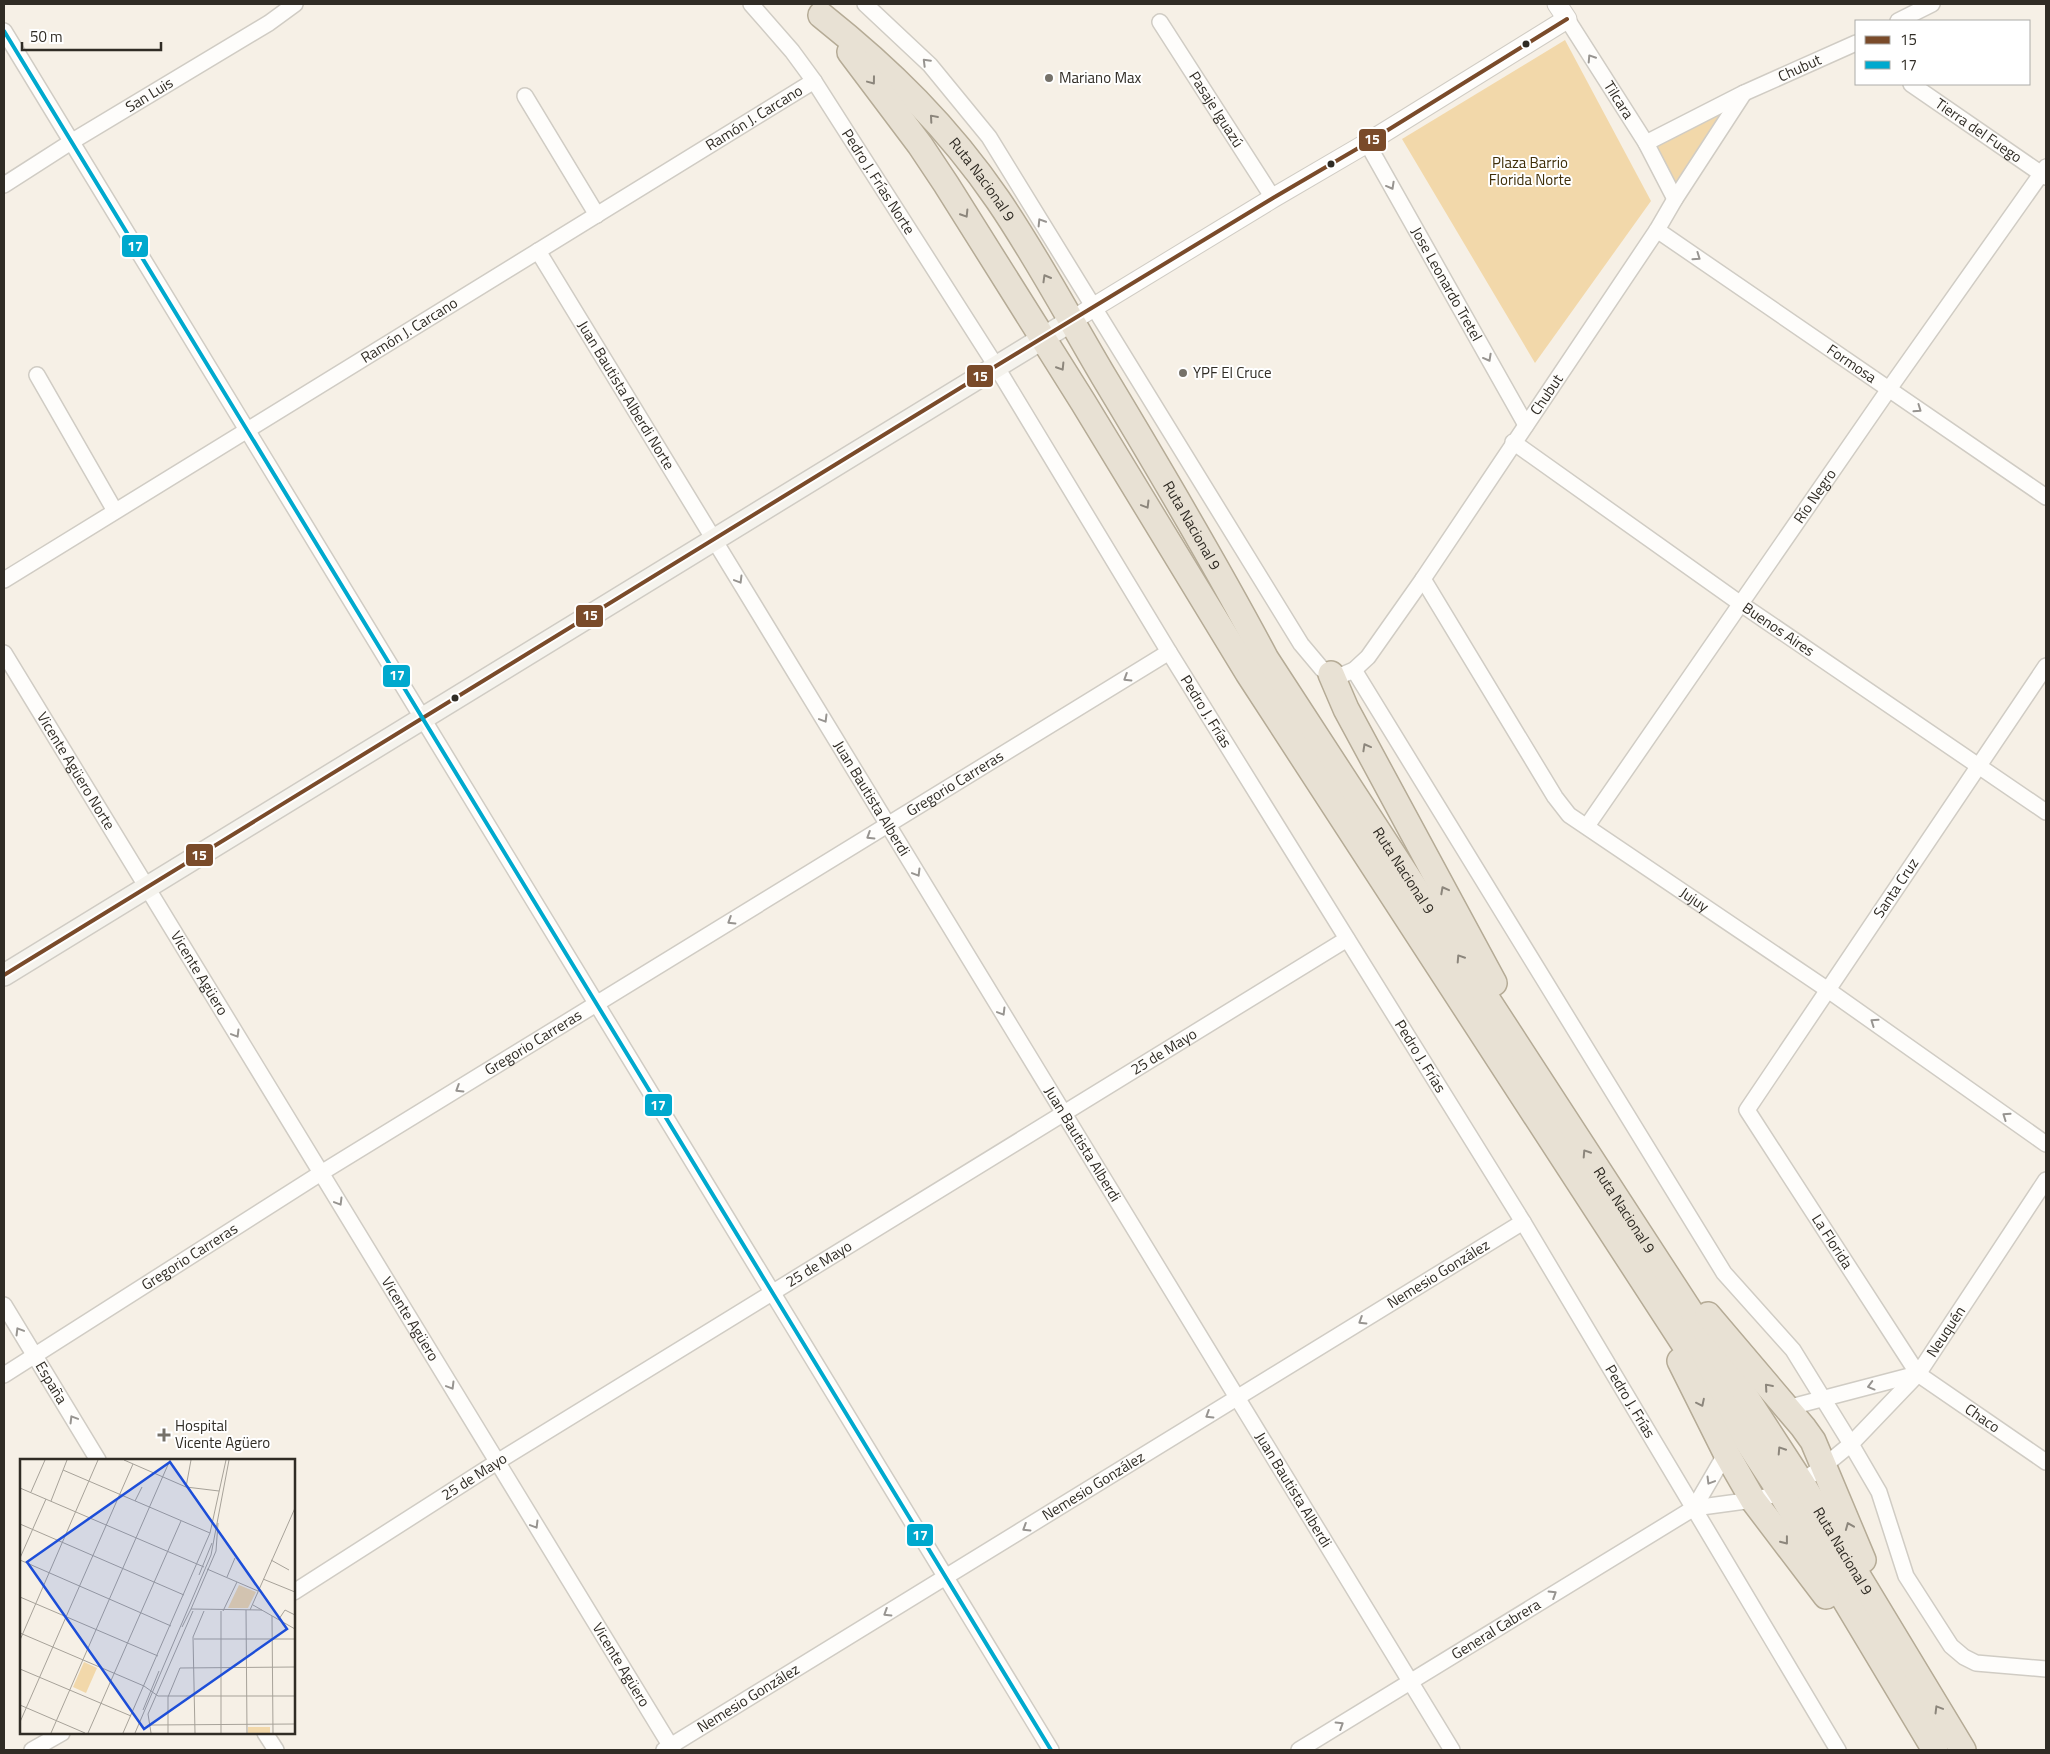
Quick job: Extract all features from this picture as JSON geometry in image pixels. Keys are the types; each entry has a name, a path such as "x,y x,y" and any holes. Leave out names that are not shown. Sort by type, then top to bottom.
{"highway":[{"name":"Ruta Nacional 9","path":"816,9 868,53 903,86 959,149 998,200 1037,261 1070,321 1222,576 1266,659 1648,1248 1886,1645 1963,1750"},
{"name":"Ruta Nacional 9","path":"816,9 920,145 1043,338 1248,673 1652,1294 1791,1487"},
{"path":"1343,672 1346,709 1500,994 1545,1089"},
{"path":"1648,1248 1787,1408 1813,1441 1824,1466 1886,1645"},
{"path":"1652,1294 1678,1358 1726,1454 1754,1500 1837,1610 1886,1645"},
{"name":"Ruta Nacional 9","path":"1886,1645 1935,1750"}],"main road":[{"path":"4,976 1070,321"}],"street":[{"name":"Pedro J. Frías Norte","path":"751,4 792,51 814,81 996,366"},
{"path":"865,4 930,65 989,137 1301,644 1322,669 1343,672 1724,1273 1793,1350 1879,1492 1906,1576 1952,1646 1964,1657 1976,1663 2046,1669"},
{"name":"San Luis","path":"4,185 290,5"},
{"path":"1900,20 1924,5"},
{"path":"1070,321 1273,198 1367,144 1562,12"},
{"name":"Tilcara","path":"1562,12 1646,143 1675,199"},
{"name":"Pasaje Iguazú","path":"1160,22 1273,198"},
{"path":"4,31 1051,1750"},
{"name":"Chubut","path":"1646,143 1744,94 1855,45"},
{"name":"Ramón J. Carcano","path":"4,580 814,81"},
{"name":"Tierra del Fuego","path":"1913,85 2045,173"},
{"name":"Chubut","path":"1343,672 1368,657 1423,579 1513,442 1657,230 1675,199 1744,94"},
{"path":"526,96 597,215"},
{"name":"Jose Leonardo Tretel","path":"1367,144 1526,425"},
{"name":"Río Negro","path":"1587,826 1889,389 2045,173"},
{"name":"Formosa","path":"1657,230 2046,497"},
{"name":"Juan Bautista Alberdi Norte","path":"538,251 714,539"},
{"name":"Pedro J. Frías","path":"996,366 1169,652 1523,1222 1838,1750"},
{"path":"38,375 115,511"},
{"name":"Buenos Aires","path":"1513,442 1741,604 2046,812"},
{"name":"Juan Bautista Alberdi","path":"714,539 1452,1750"},
{"name":"Jujuy","path":"1423,579 1555,797 1569,815 1828,990 2046,1144"},
{"name":"Gregorio Carreras","path":"4,1375 321,1174 1169,652"},
{"name":"Vicente Agüero Norte","path":"4,653 147,888"},
{"name":"Santa Cruz","path":"1746,1110 2046,666"},
{"name":"Vicente Agüero","path":"147,888 497,1462 669,1749"},
{"name":"25 de Mayo","path":"295,1591 497,1462 1347,940"},
{"name":"La Florida","path":"1746,1110 1918,1374"},
{"name":"Neuquén","path":"1791,1487 1824,1466 1851,1444 1918,1374 2046,1180"},
{"name":"Nemesio González","path":"669,1749 1523,1222"},
{"name":"España","path":"4,1305 97,1459"},
{"path":"1787,1408 1918,1374"},
{"name":"Chaco","path":"1918,1374 2046,1462"},
{"path":"1694,1508 1726,1454"},
{"path":"1694,1508 1754,1500 1791,1487"},
{"name":"General Cabrera","path":"1299,1750 1694,1508"},
{"path":"32,1750 60,1734"},
{"path":"266,1734 276,1750"}],"green space":[{"name":"Plaza Barrio Florida Norte","path":"1565,40 1651,201 1535,363 1402,139"},
{"path":"1737,100 1675,194 1650,145"}],"transit line":[{"name":"15","path":"4,975 996,366 1367,143 1567,19"},
{"name":"17","path":"4,31 1051,1750"}],"place":[{"name":"Mariano Max","path":"1049,78"},
{"name":"YPF El Cruce","path":"1183,373"},
{"name":"Hospital Vicente Agüero","path":"164,1435"}]}
